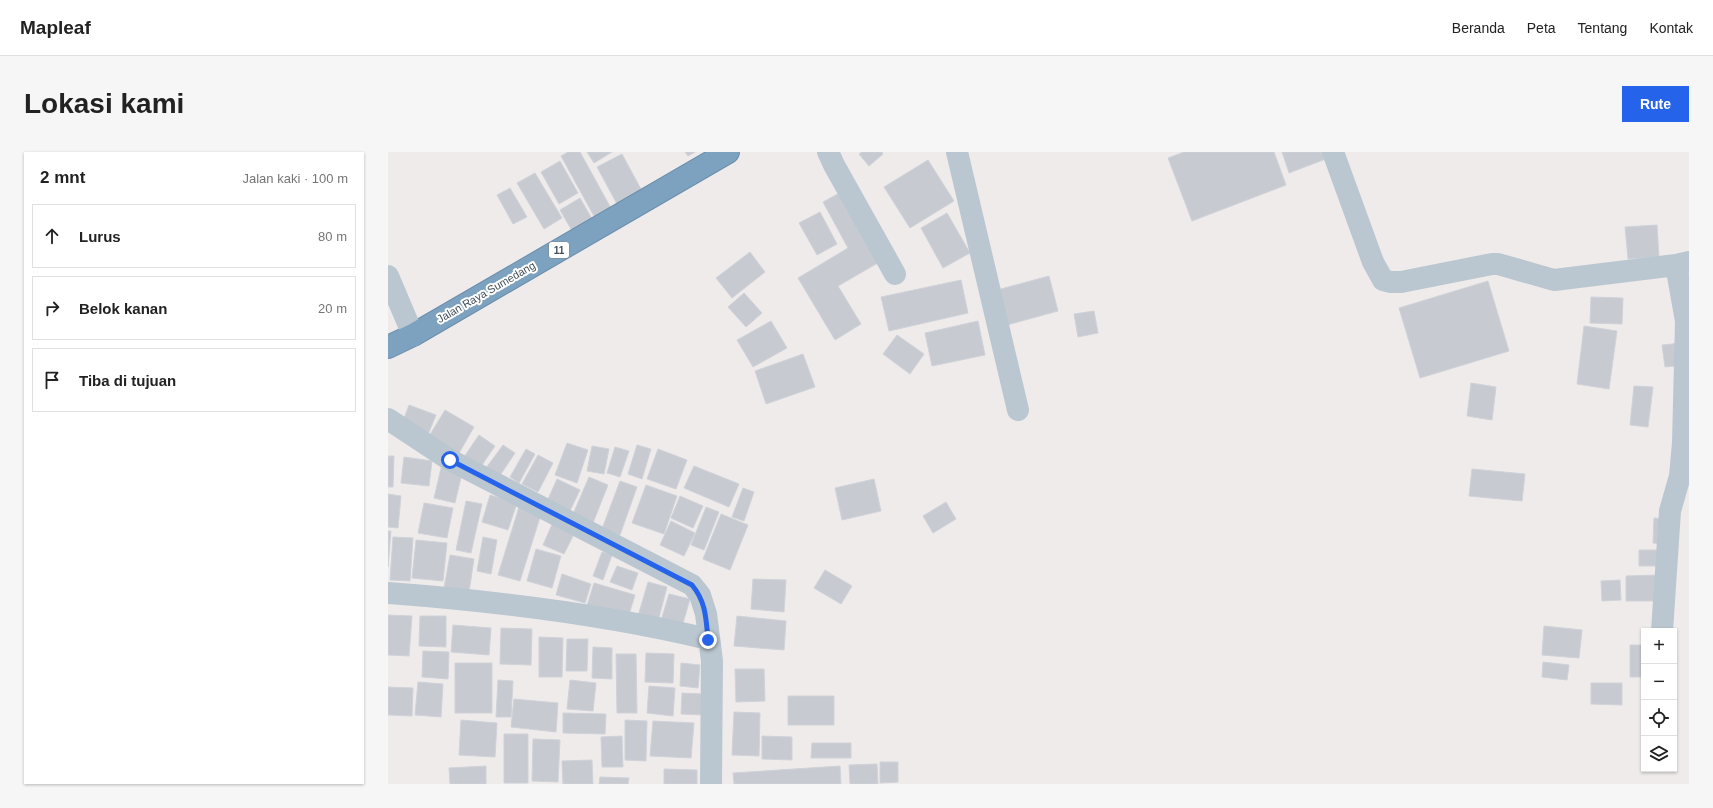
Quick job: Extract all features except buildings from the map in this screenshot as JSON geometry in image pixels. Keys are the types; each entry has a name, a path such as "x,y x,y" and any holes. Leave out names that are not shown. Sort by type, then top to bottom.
{"highway":[{"name":"Jalan Raya Sumedang","path":"388,347 413,335 728,152"}],"street":[{"path":"828,152 895,274"},
{"path":"957,152 1018,410"},
{"path":"1333,152 1373,262 1383,280 1401,282 1492,264 1498,264 1554,280 1682,263 1686,321 1683,436 1680,476 1670,511 1662,628"},
{"path":"388,276 413,335"},
{"path":"388,419 450,460 692,585 700,595 706,614 708,640 712,661 711,784"},
{"path":"388,593 453,598 602,618 666,629 708,640"}],"route":[{"path":"450,460 692,585 700,595 706,614 708,640"}]}
